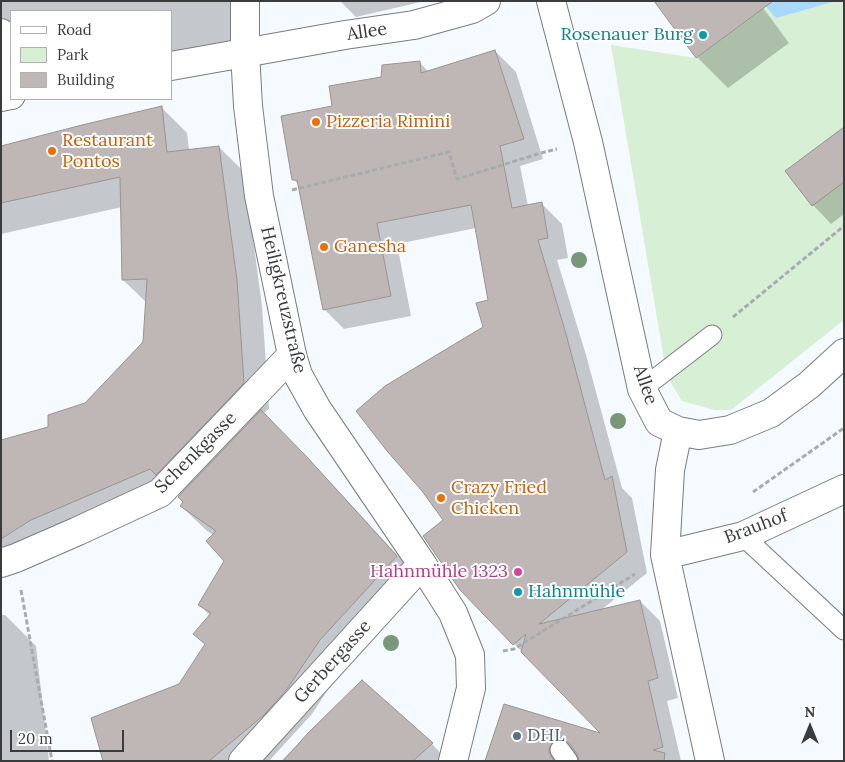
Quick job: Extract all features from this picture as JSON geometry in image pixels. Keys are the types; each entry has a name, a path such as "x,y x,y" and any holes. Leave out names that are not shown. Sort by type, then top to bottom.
{"street":[{"name":"Heiligkreuzstraße","path":"244,1 248,106 259,196 298,375 317,409 453,613 470,655"},
{"name":"Allee","path":"172,66 345,35 414,25 472,9 486,1"},
{"name":"Allee","path":"551,1 588,142 642,389 659,422 678,431"},
{"path":"1,32 10,89"},
{"path":"710,761 665,555 670,470 678,431 699,435 730,430 772,413 809,385 844,353"},
{"name":"Schenkgasse","path":"8,560 160,493 292,354"},
{"name":"Brauhof","path":"665,555 743,536 844,489"},
{"name":"Gerbergasse","path":"243,761 422,564"},
{"path":"453,761 471,688 470,655"}],"lane":[{"path":"642,389 712,335"},
{"path":"743,536 844,630"}],"path":[{"path":"259,196 449,152 457,179 541,153"},
{"path":"712,335 844,226"},
{"path":"748,495 844,428"},
{"path":"470,655 514,649 665,555"},
{"path":"8,560 52,761"}],"green space":[{"path":"752,1 844,1 844,320 731,410 715,410 682,401 667,377 611,45 696,58 759,11"}],"water":[{"path":"761,1 836,1 776,18"}],"building":[{"name":"Rosenauer Burg","path":"654,1 773,1 696,58"},
{"path":"495,50 524,139 500,146 512,208 542,202 548,238 538,240 566,334 605,480 612,476 627,552 539,624 640,600 658,678 648,681 663,747 653,750 665,753 664,761 579,761 577,754 569,743 559,739 550,746 549,752 554,761 485,761 504,704 600,733 521,652 526,634 513,645 460,590 423,536 443,520 422,491 387,451 356,411 385,386 483,327 476,303 488,300 471,205 377,223 391,296 323,310 297,180 292,180 281,116 332,106 329,86 381,77 382,65 420,61 421,73"},
{"path":"162,106 167,152 219,146 237,280 244,383 156,475 150,469 31,520 1,539 1,440 48,427 48,415 85,403 143,342 147,279 122,280 120,177 1,203 1,146"},
{"path":"844,127 844,182 812,206 785,171"},
{"path":"261,410 307,457 397,556 320,640 287,689 265,714 209,761 103,761 91,718 179,684 205,644 193,634 211,613 198,605 224,561 206,541 216,531 180,506 183,502 178,497"},
{"path":"362,680 433,743 413,761 283,761 308,733"}],"place":[{"name":"Rosenauer Burg","path":"703,35"},
{"name":"Pizzeria Rimini","path":"316,122"},
{"name":"Restaurant Pontos","path":"52,151"},
{"name":"Ganesha","path":"324,247"},
{"name":"Crazy Fried Chicken","path":"441,498"},
{"name":"Hahnmühle 1323","path":"518,572"},
{"name":"Hahnmühle","path":"518,592"},
{"name":"DHL","path":"517,736"}]}
